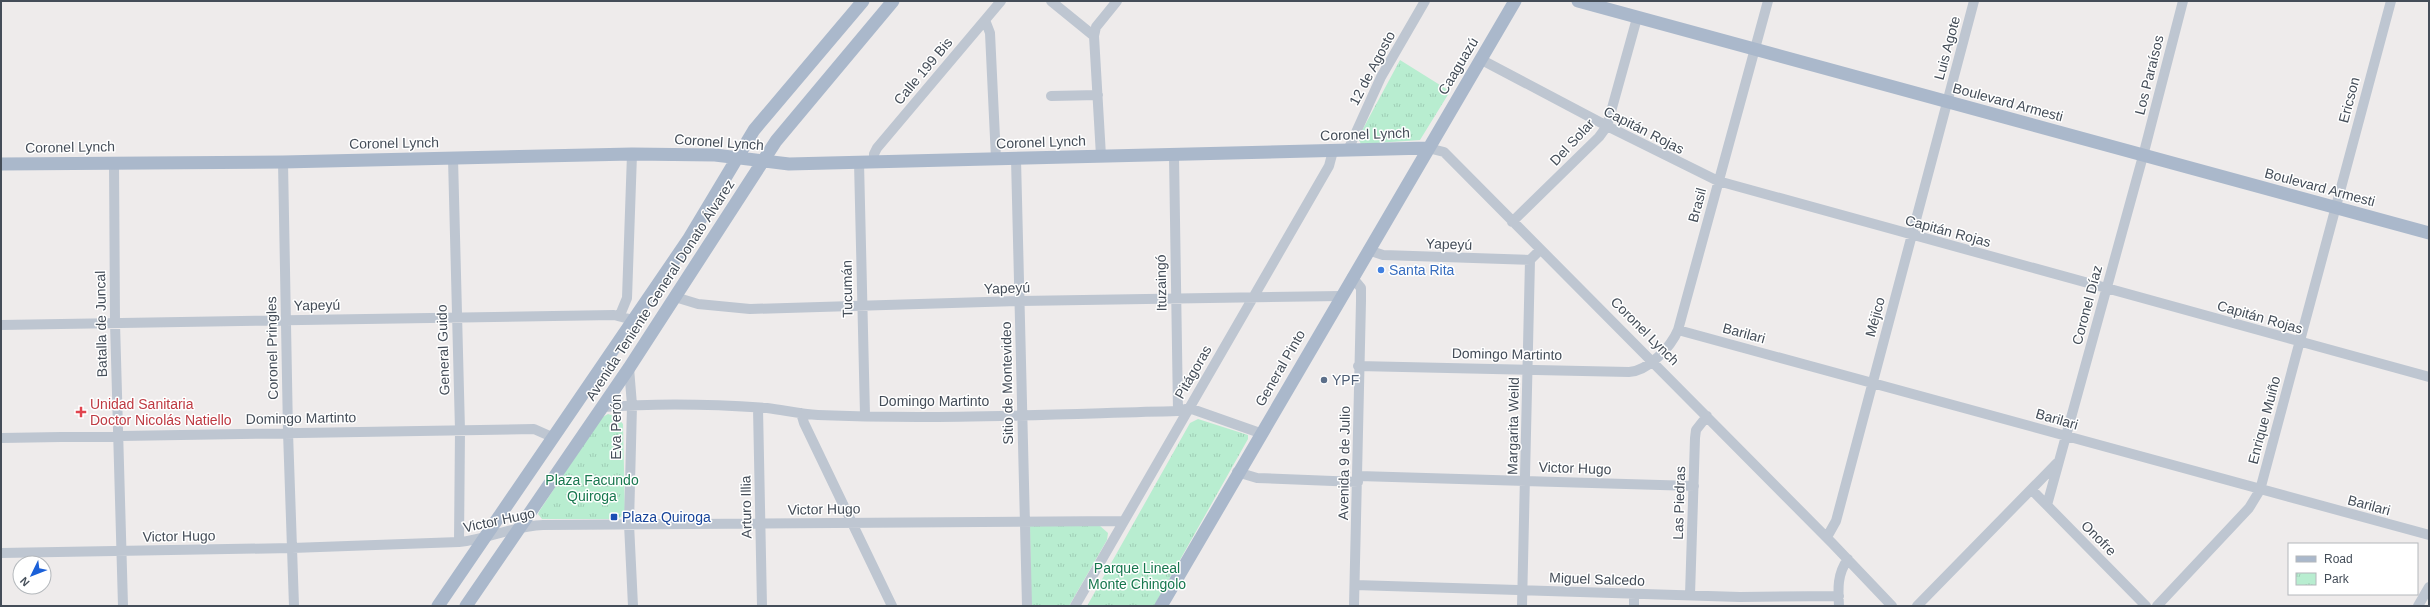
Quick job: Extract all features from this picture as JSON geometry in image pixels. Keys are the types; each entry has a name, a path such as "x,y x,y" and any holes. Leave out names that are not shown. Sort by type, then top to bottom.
{"main road":[{"name":"Avenida Teniente General Donato Álvarez","path":"438,606 486,538 552,436 688,240 739,158 754,130 863,1"},
{"name":"Avenida Teniente General Donato Álvarez","path":"466,606 603,407 676,297 763,161 789,124 893,1"},
{"name":"Caaguazú","path":"1428,148 1515,1"},
{"name":"Boulevard Armesti","path":"1578,1 1636,18 1755,48 2143,156 2429,233"},
{"name":"Coronel Lynch","path":"1,164 283,162 632,154 715,155 789,164 996,160 1101,156 1174,156 1428,148"},
{"name":"General Pinto","path":"1161,606 1237,472 1428,148"}],"street":[{"name":"Calle 199 Bis","path":"874,162 874,154 877,148 1001,1"},
{"path":"1051,1 1094,36"},
{"path":"1101,156 1094,36 1096,27 1117,1"},
{"name":"12 de Agosto","path":"1348,150 1381,77 1425,1"},
{"name":"Brasil","path":"1652,361 1672,340 1678,330 1768,1"},
{"name":"Luis Agote","path":"1947,102 1974,1"},
{"name":"Los Paraísos","path":"2143,156 2183,1"},
{"name":"Ericson","path":"2335,207 2391,1"},
{"name":"Del Solar","path":"1512,222 1599,137 1606,126 1636,18"},
{"path":"985,20 990,33 996,160"},
{"name":"Capitán Rojas","path":"1480,59 1606,126 1718,181 2299,342 2429,376"},
{"path":"1051,96 1098,96"},
{"name":"Méjico","path":"1827,537 1836,521 1947,102"},
{"name":"Coronel Lynch","path":"1428,148 1444,152 1827,537 1892,606"},
{"name":"Pitágoras","path":"1075,606 1329,166 1333,151"},
{"path":"620,315 627,298 632,154"},
{"name":"Ituzaingó","path":"1174,156 1175,299 1178,411"},
{"name":"Coronel Díaz","path":"2047,505 2143,156"},
{"name":"General Guido","path":"453,158 460,430 459,542"},
{"name":"Sitio de Montevideo","path":"1016,159 1020,301 1021,415 1027,606"},
{"name":"Batalla de Juncal","path":"114,162 115,323 123,606"},
{"name":"Coronel Pringles","path":"283,162 288,432 294,606"},
{"name":"Tucumán","path":"859,162 861,306 865,415"},
{"name":"Enrique Muiño","path":"2157,606 2249,508 2260,490 2335,207"},
{"name":"Yapeyú","path":"1368,250 1383,255 1530,260"},
{"path":"1530,260 1540,250"},
{"name":"Margarita Weild","path":"1522,606 1530,260"},
{"name":"Avenida 9 de Julio","path":"1352,277 1361,288 1358,366 1358,479 1354,606"},
{"name":"Yapeyú","path":"676,297 698,304 750,309 1020,301 1341,296"},
{"path":"627,298 631,302 642,305"},
{"name":"Yapeyú","path":"1,325 456,316 620,315 633,320"},
{"name":"Barilari","path":"1678,330 2429,535"},
{"name":"Domingo Martinto","path":"1358,366 1528,368 1629,372 1640,370 1652,361"},
{"name":"Eva Perón","path":"629,368 632,405 630,524 634,606"},
{"name":"Domingo Martinto","path":"603,407 632,405 758,408 801,413 865,415 1021,415 1178,411 1189,408"},
{"name":"Arturo Illia","path":"758,408 762,606"},
{"path":"1189,408 1260,434"},
{"path":"801,413 804,423 892,606"},
{"name":"Las Piedras","path":"1690,595 1696,434 1700,424 1707,416"},
{"name":"Domingo Martinto","path":"1,438 534,429 552,436"},
{"name":"Coronel Díaz","path":"1917,606 2058,462"},
{"name":"Victor Hugo","path":"1237,472 1257,478 1526,480 1694,486"},
{"name":"Onofre","path":"2032,490 2146,606"},
{"name":"Victor Hugo","path":"1,553 292,548 459,542 486,538 520,527 543,525 761,524 1024,520 1123,521"},
{"path":"1839,601 1840,569 1848,559"},
{"name":"Miguel Salcedo","path":"1355,585 1634,595 1690,595 1740,602 1839,601"},
{"path":"2418,606 2429,587"},
{"path":"1634,595 1634,606"}],"green space":[{"path":"1400,60 1448,90 1449,93 1420,140 1361,144 1358,138"},
{"name":"Plaza Facundo Quiroga","path":"608,414 617,417 623,424 625,514 618,519 542,519 538,514 540,510 601,418"},
{"name":"Parque Lineal Monte Chingolo","path":"1198,419 1248,435 1248,439 1154,606 1087,606 1190,423"},
{"path":"1099,525 1108,533 1107,540 1069,606 1031,606 1030,526"}],"place":[{"name":"Santa Rita","path":"1381,270"},
{"name":"YPF","path":"1324,380"},
{"name":"Unidad Sanitaria Doctor Nicolás Natiello","path":"81,412"},
{"name":"Plaza Quiroga","path":"614,517"}]}
